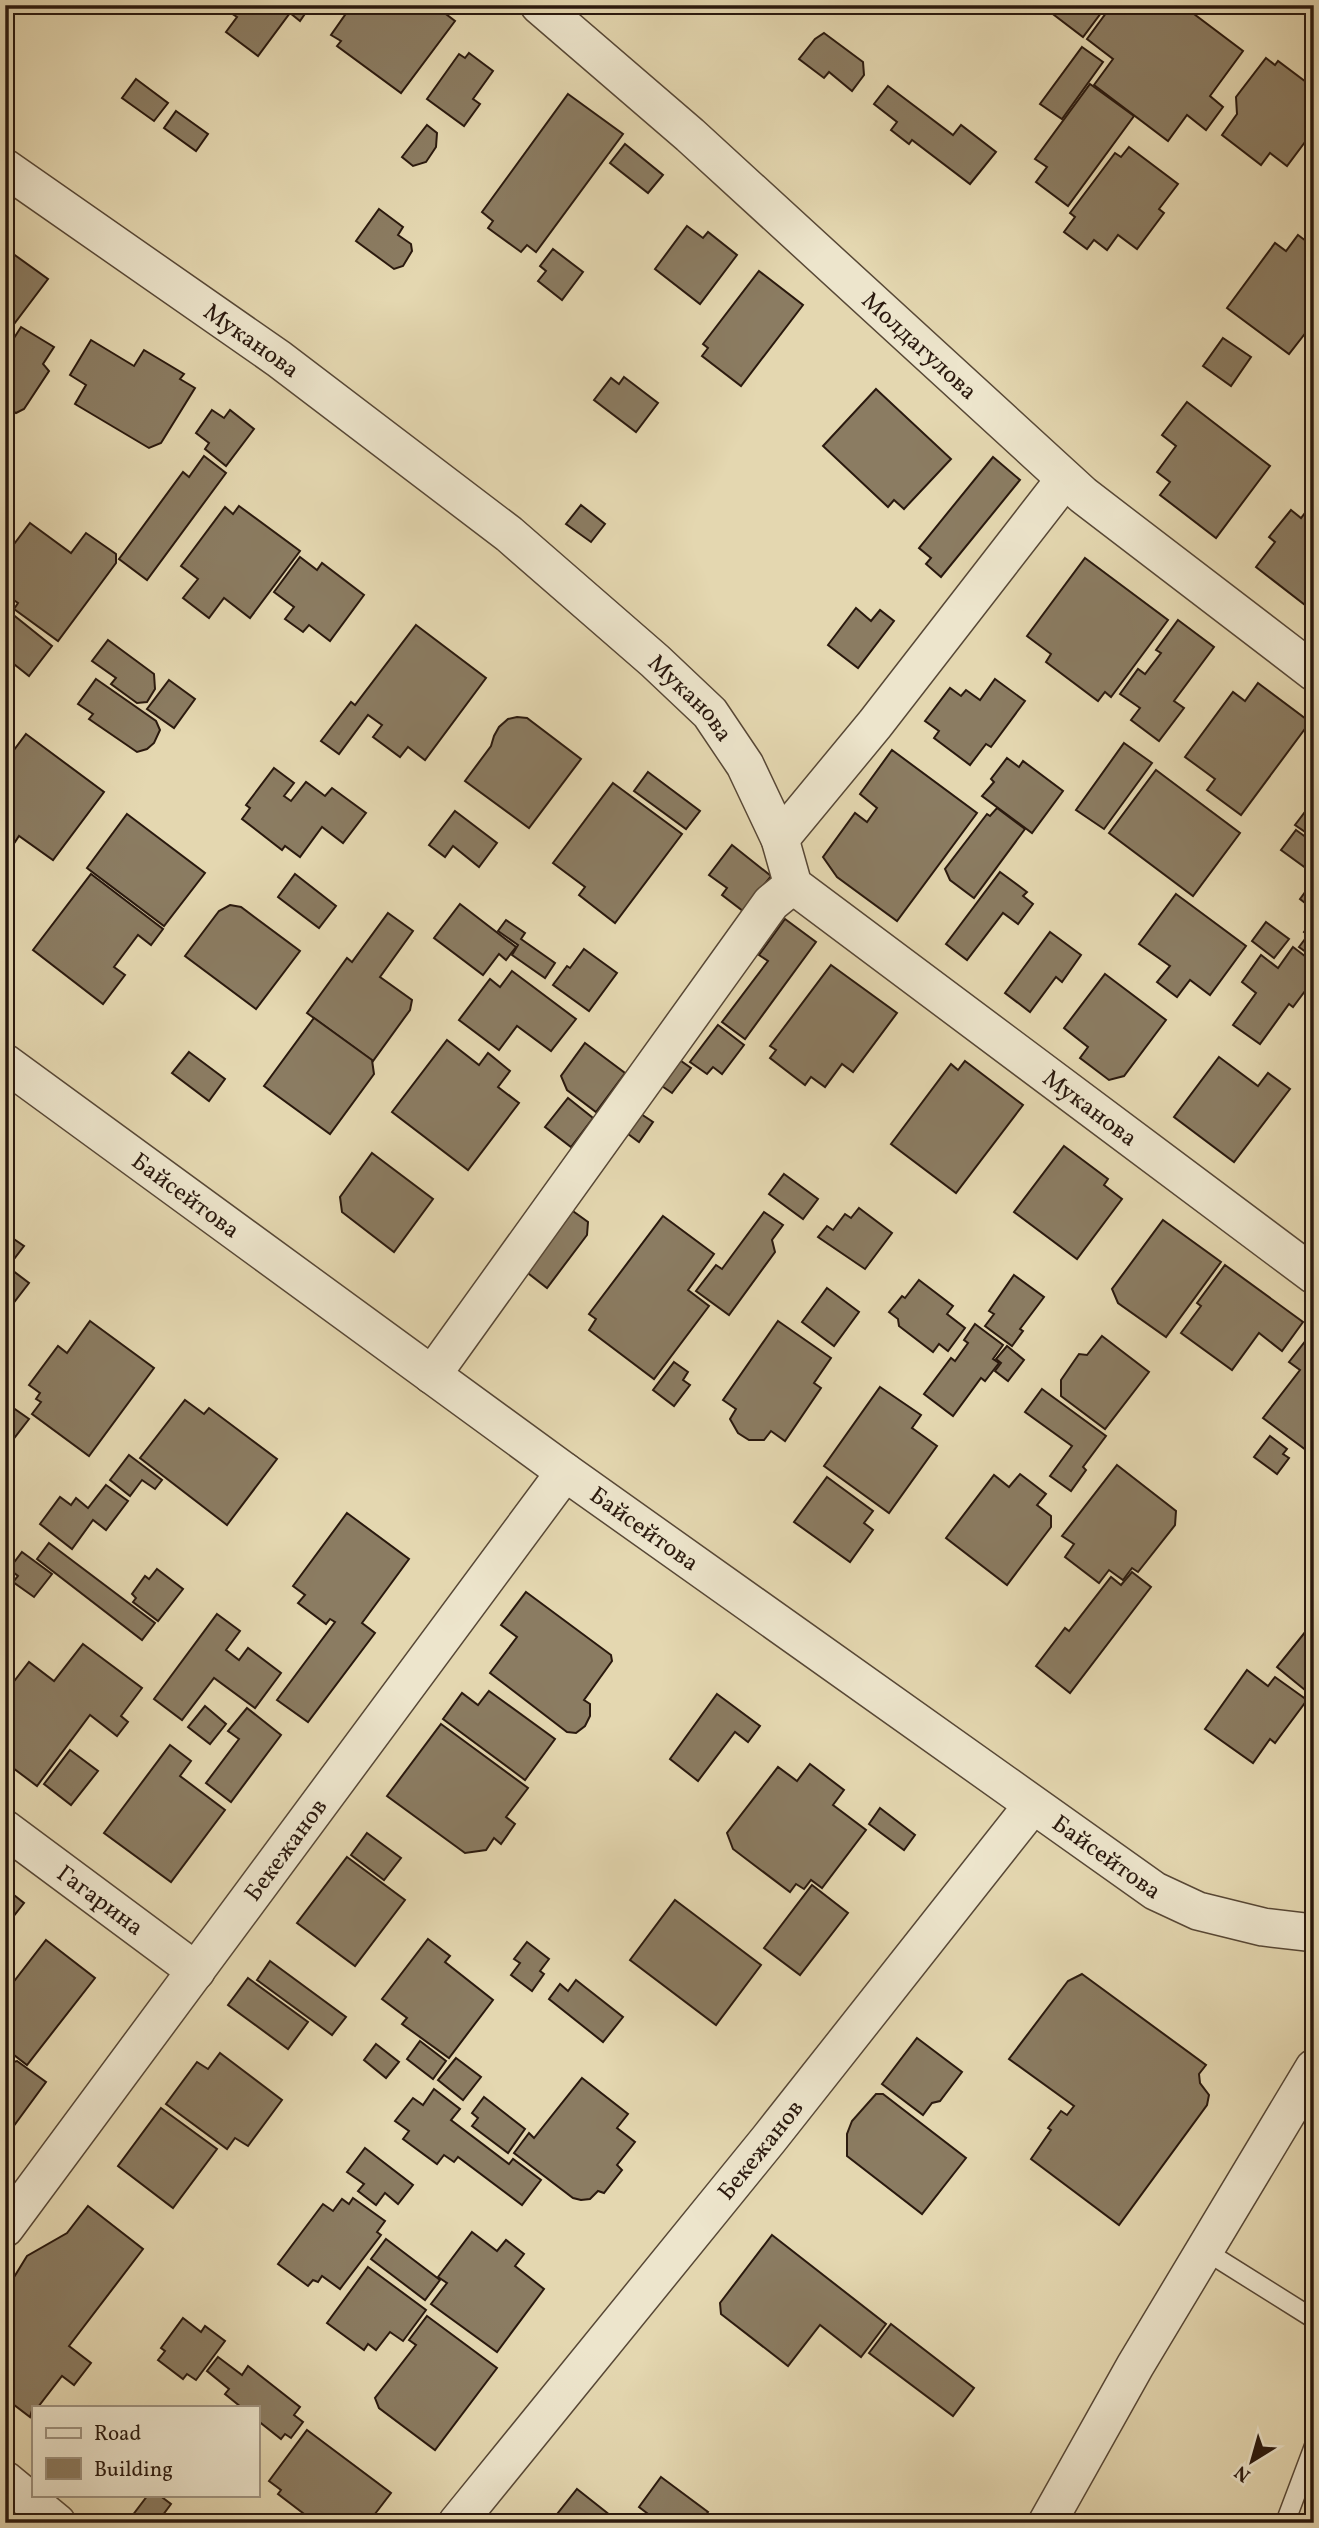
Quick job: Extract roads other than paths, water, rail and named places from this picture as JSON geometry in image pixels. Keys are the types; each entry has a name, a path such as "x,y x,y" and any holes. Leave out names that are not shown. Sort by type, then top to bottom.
{"street":[{"name":"Молдагулова","path":"539,5 690,135 1065,479 1314,672"},
{"name":"Муканова","path":"5,167 279,359 509,534 655,661 710,713 745,765 780,839 793,885 1314,1275"},
{"path":"780,839 875,724 1065,479"},
{"path":"432,1374 771,903 793,885"},
{"name":"Байсейтова","path":"5,1063 565,1472 1155,1891 1199,1911 1263,1927 1314,1933"},
{"name":"Бекежанов","path":"5,2228 565,1472"},
{"name":"Бекежанов","path":"457,2523 778,2128 1032,1806"},
{"name":"Гагарина","path":"5,1829 196,1971"},
{"path":"1047,2523 1204,2250 1314,2068"},
{"path":"5,2480 57,2523"}],"lane":[{"path":"1204,2250 1314,2319"},
{"path":"1285,2523 1314,2446"}]}
